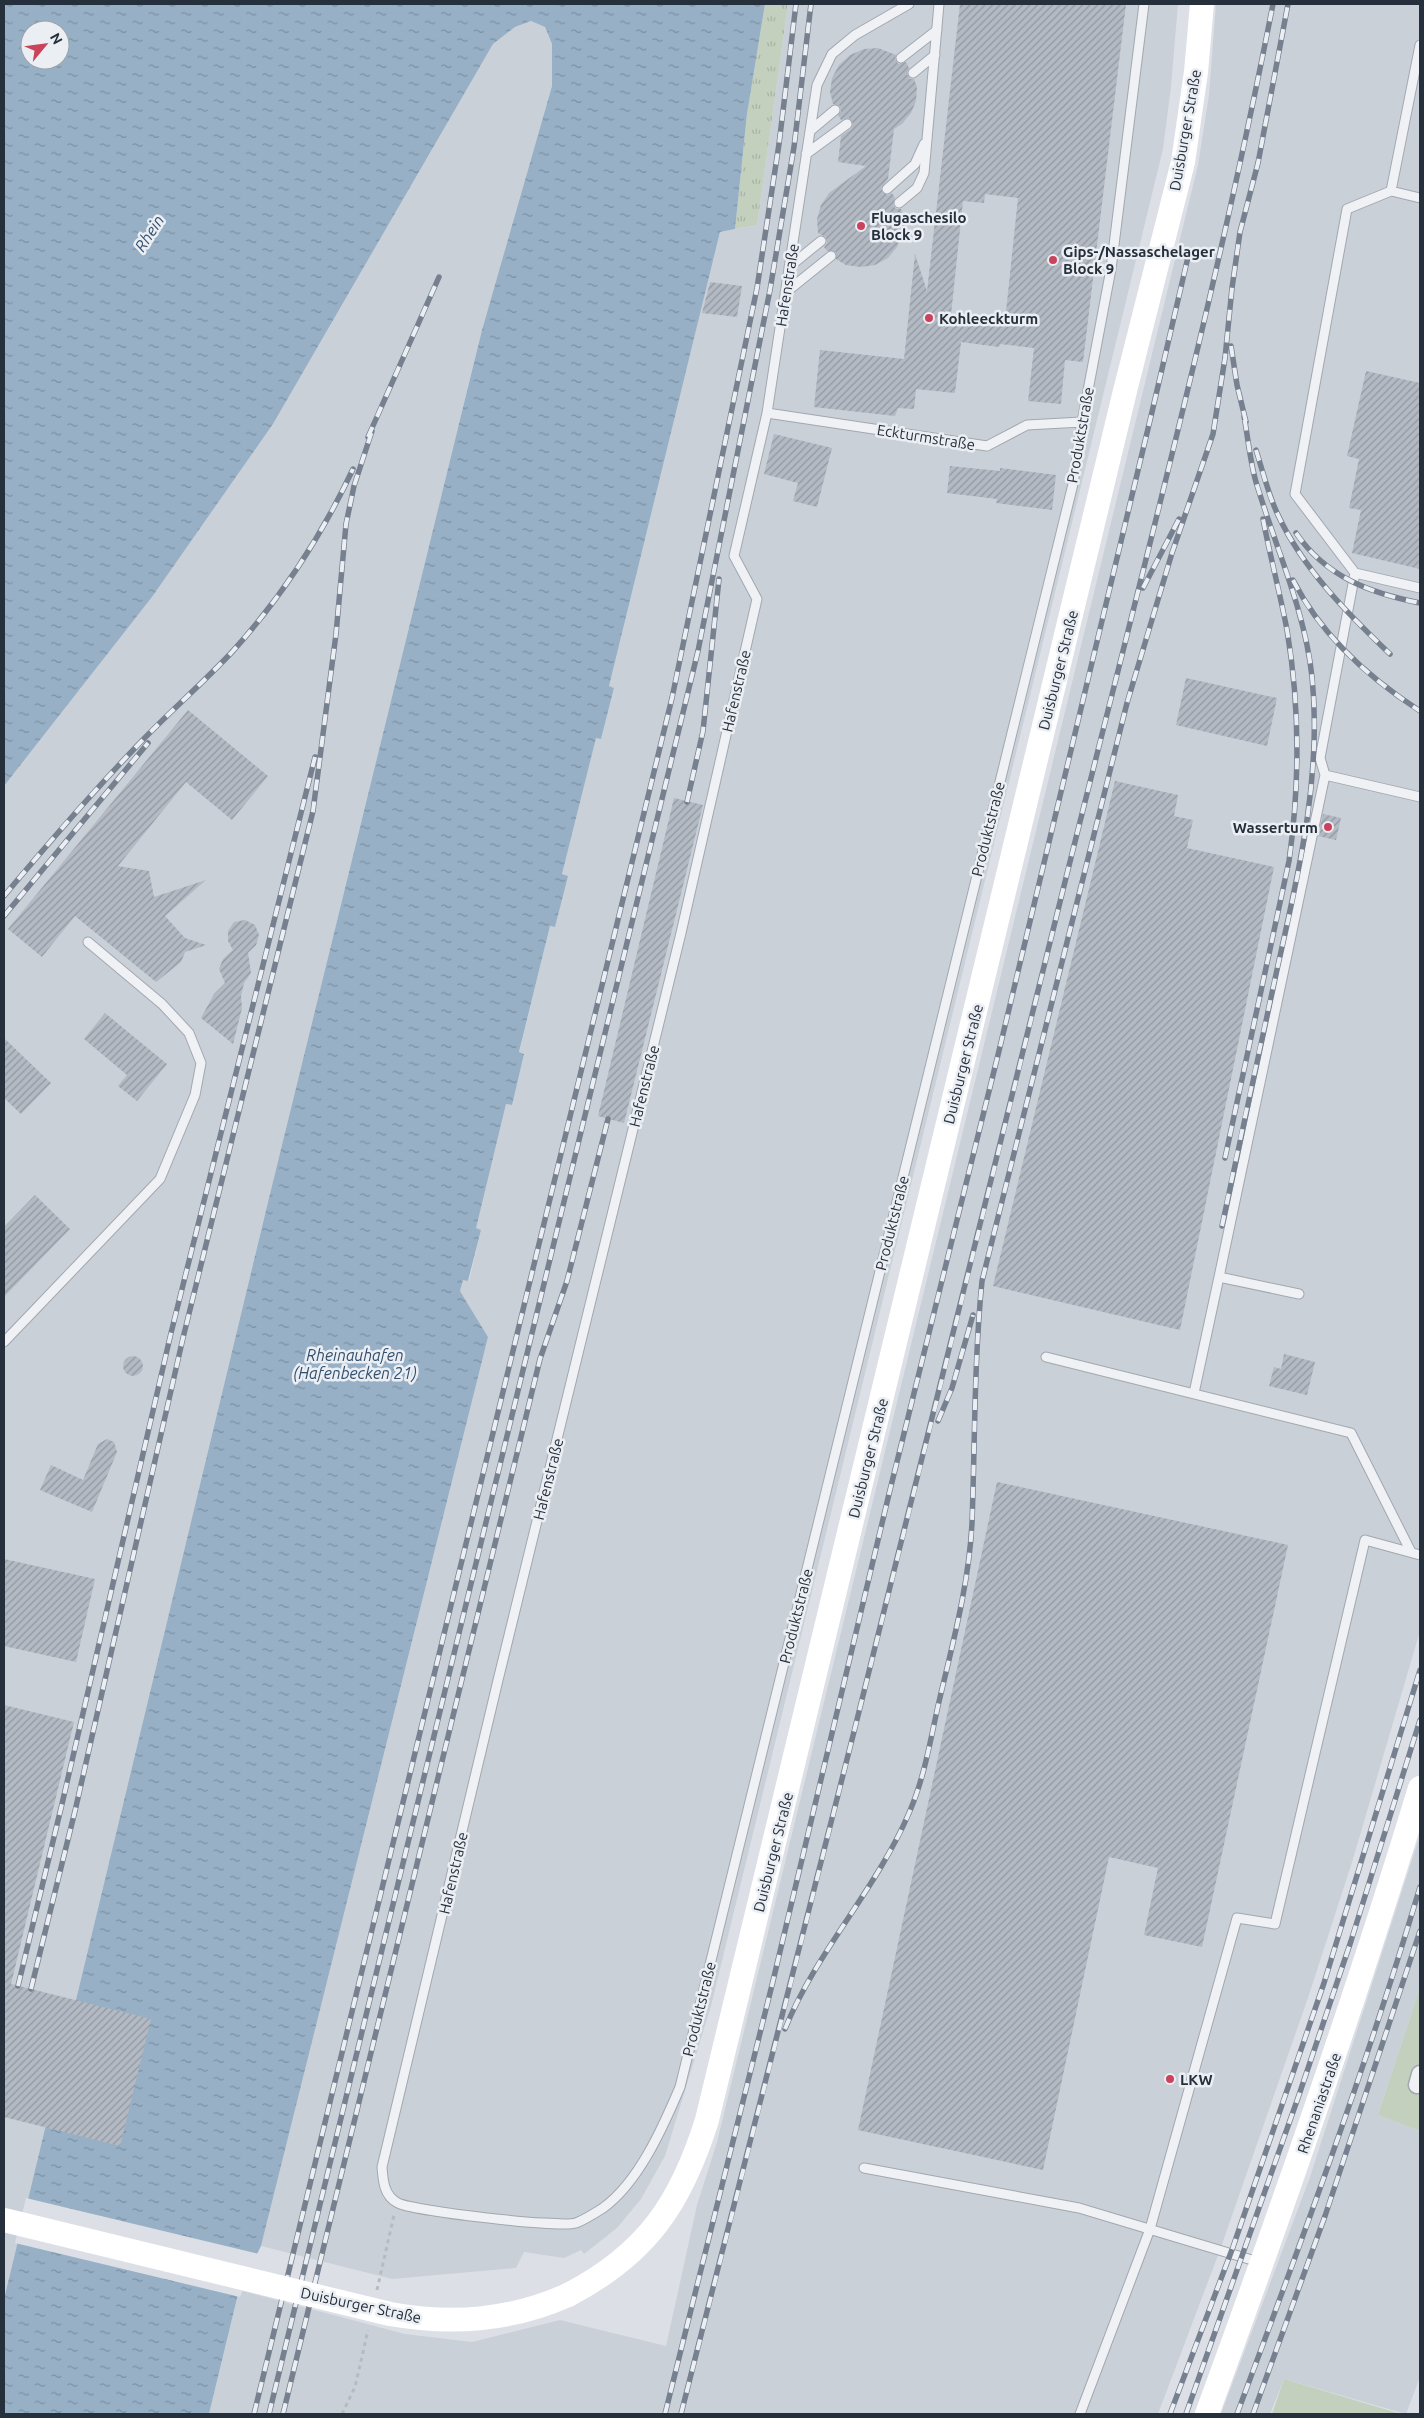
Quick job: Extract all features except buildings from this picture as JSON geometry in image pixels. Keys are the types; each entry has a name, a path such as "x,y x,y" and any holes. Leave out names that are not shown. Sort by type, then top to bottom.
{"street":[{"name":"Duisburger Straße","path":"4,2220 390,2314 422,2320 455,2321 488,2319 542,2306 602,2275 621,2262 654,2227 681,2189 690,2171 707,2120 1123,400 1183,162 1196,72 1202,4"},
{"name":"Rhenaniastraße","path":"1207,2414 1335,2054 1420,1788"}],"lane":[{"name":"Hafenstraße","path":"398,2203 384,2189 382,2167 499,1676 679,942 757,599 734,556 767,413 817,85 832,54 855,35 909,4"},
{"path":"899,204 917,188 924,173 939,4"},
{"name":"Produktstraße","path":"398,2203 426,2210 550,2225 575,2223 603,2208 628,2183 656,2139 680,2087 1073,484 1082,422 1111,269 1144,4"},
{"path":"901,58 937,30"},
{"path":"1391,191 1420,45"},
{"path":"913,73 935,55"},
{"path":"810,131 836,110"},
{"path":"806,154 847,124"},
{"path":"887,189 915,164 927,139"},
{"path":"1420,198 1391,191 1347,209 1295,494 1355,573 1420,588"},
{"path":"789,267 821,241"},
{"path":"785,293 831,256"},
{"name":"Eckturmstraße","path":"767,413 987,446 1027,426 1082,422"},
{"path":"1194,1393 1325,775 1320,758 1355,573"},
{"path":"1325,775 1420,797"},
{"path":"4,1342 160,1179 196,1094 201,1063 189,1033 162,1004 88,942"},
{"path":"1218,1277 1299,1294"},
{"path":"1046,1357 1351,1433 1411,1552"},
{"path":"1080,2414 1150,2229 1237,1918 1275,1924 1365,1540 1420,1555"},
{"path":"864,2168 1079,2208 1262,2263"}],"shaded area":[{"path":"788,4 1178,4 1171,87 1163,149 711,2006 665,2156 641,2199 617,2228 584,2254 581,2250 564,2258 524,2252 516,2268 392,2279 261,2246 488,1337 460,1291 463,1279 469,1281 481,1230 475,1228 506,1104 511,1105 524,1054 519,1053 550,926 555,927 567,876 562,874 596,737 601,739 614,688 608,687 720,232 757,225"},
{"path":"1216,4 1420,4 1420,1631 1353,1859 1309,1995 1220,2250 1158,2414 209,2414 239,2290 405,2334 472,2342 560,2320 666,2346 697,2205 717,2142 1198,165 1209,95"},
{"path":"531,21 545,27 552,44 552,86 482,330 268,1202 4,2299 4,786 152,597 273,424 493,44 515,27"},
{"path":"1420,1835 1420,1988 1378,2115 1420,2131 1420,2377 1406,2414 1284,2379 1270,2414 1221,2414 1310,2177"}],"green space":[{"path":"765,4 788,4 757,225 735,229 747,114"},
{"path":"1420,1988 1420,2131 1378,2115"},
{"path":"1284,2379 1401,2414 1272,2414"}],"water":[{"name":"Rheinauhafen (Hafenbecken 21)","path":"4,4 765,4 747,114 735,229 720,232 609,686 614,688 601,739 596,738 562,874 568,876 555,927 550,926 519,1052 524,1054 512,1105 506,1104 476,1228 481,1230 468,1281 463,1280 460,1291 488,1337 261,2246 239,2290 209,2414 4,2414 4,2299 268,1202 482,330 552,86 552,44 545,27 531,21 515,27 493,44 273,424 152,597 4,786"}],"pier":[{"path":"26,2198 259,2254 240,2297 15,2243"}],"railway":[{"path":"254,2414 672,698 757,288 779,144 796,4"},
{"path":"269,2414 698,651 770,290 794,147 811,4"},
{"path":"681,2414 967,1280 1172,454 1225,230 1273,4"},
{"path":"785,2029 813,1974 895,1841 919,1787 926,1760 959,1615 970,1546 976,1372 982,1281 1127,703 1172,553 1213,434 1225,358 1240,232 1258,163 1288,4"},
{"path":"665,2414 773,1981 889,1494 998,1055 1188,257"},
{"path":"368,437 439,277"},
{"path":"1231,346 1237,385 1246,422"},
{"path":"1222,1226 1301,859 1307,823 1314,750 1312,677 1303,627 1256,482 1244,416"},
{"path":"31,1989 75,1811 183,1338 313,811 336,634 346,524 354,486 372,431"},
{"path":"1256,450 1274,507 1300,554 1343,607 1390,654"},
{"path":"4,896 118,766 232,652 250,631 284,588 314,542 353,469"},
{"path":"1143,588 1179,519"},
{"path":"1225,1158 1289,861 1297,774 1296,716 1291,659 1287,630 1263,519"},
{"path":"1296,533 1321,561 1350,581 1384,594 1420,603"},
{"path":"687,802 703,731 719,579"},
{"path":"1293,580 1317,619 1348,654 1365,670 1420,711"},
{"path":"4,916 148,743"},
{"path":"18,1986 171,1333 315,757"},
{"path":"283,2414 540,1359 567,1281 608,1119"},
{"path":"938,1421 952,1388 973,1315"},
{"path":"1170,2414 1233,2247 1324,1983 1420,1670"},
{"path":"1186,2414 1299,2095 1351,1941 1420,1720"},
{"path":"1237,2414 1356,2086 1420,1887"},
{"path":"1253,2414 1325,2216 1420,1931"}],"place":[{"name":"Flugaschesilo Block 9","path":"861,226"},
{"name":"Gips-/Nassaschelager Block 9","path":"1053,260"},
{"name":"Kohleeckturm","path":"929,318"},
{"name":"Wasserturm","path":"1328,827"},
{"name":"LKW","path":"1170,2079"}],"water label":[{"name":"Rhein","path":"149,233"}]}
